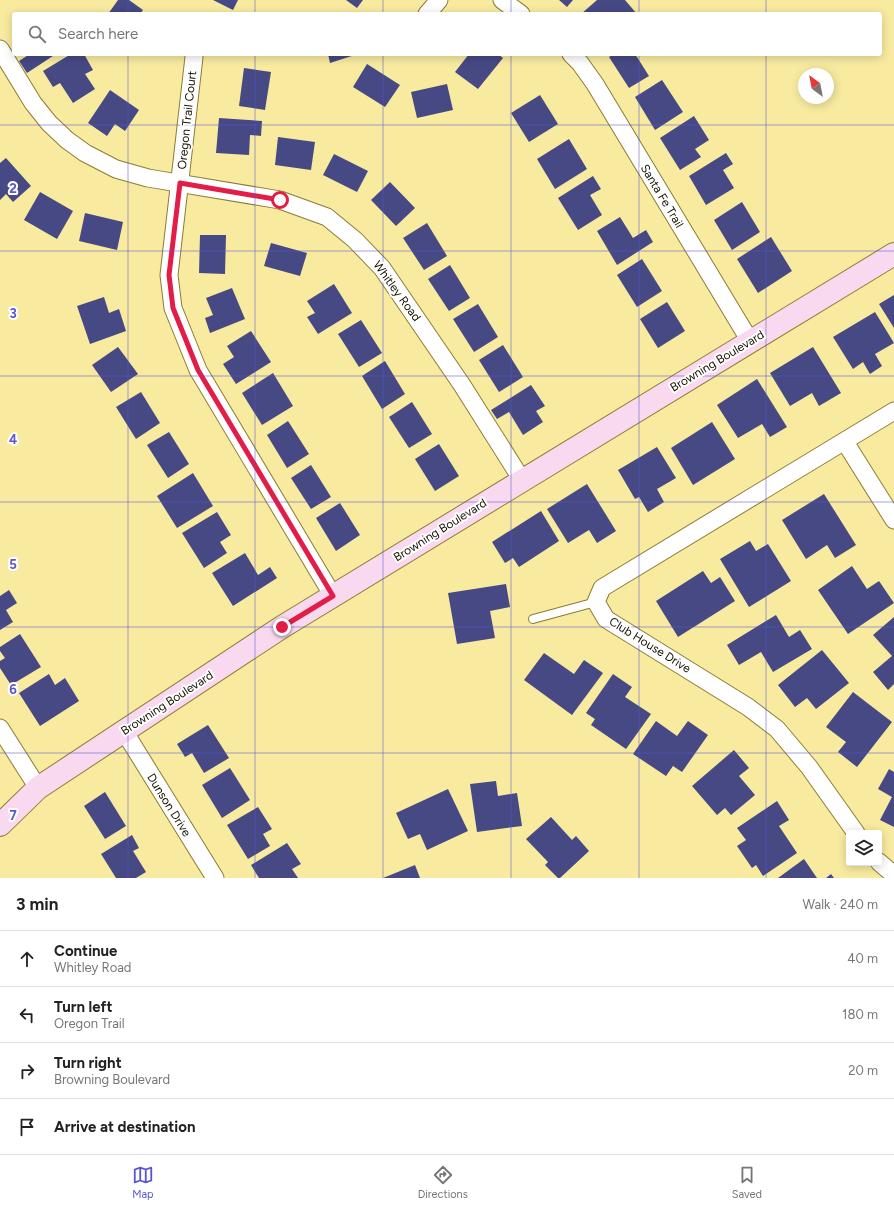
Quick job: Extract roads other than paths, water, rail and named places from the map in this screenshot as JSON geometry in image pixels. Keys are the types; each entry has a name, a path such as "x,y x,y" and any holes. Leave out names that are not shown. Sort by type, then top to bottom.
{"street":[{"path":"429,12 439,0"},
{"path":"502,0 518,12"},
{"name":"Whitley Road","path":"0,49 33,103 49,123 67,140 85,153 116,169 148,178 280,200 327,217 355,240 382,268 462,385 522,480"},
{"name":"Santa Fe Trail","path":"573,56 595,84 750,341"},
{"name":"Oregon Trail Court","path":"194,58 169,275 173,308 198,370 333,596"},
{"name":"Browning Boulevard","path":"0,825 38,788 282,627 894,254"},
{"path":"596,602 602,588 894,411"},
{"path":"845,442 894,520"},
{"name":"Club House Drive","path":"596,602 606,619 748,707 777,729 809,767 854,830"},
{"path":"0,728 38,788"},
{"name":"Dunson Drive","path":"124,732 215,878"},
{"path":"882,865 894,875"}],"lane":[{"path":"533,619 596,602"}]}
